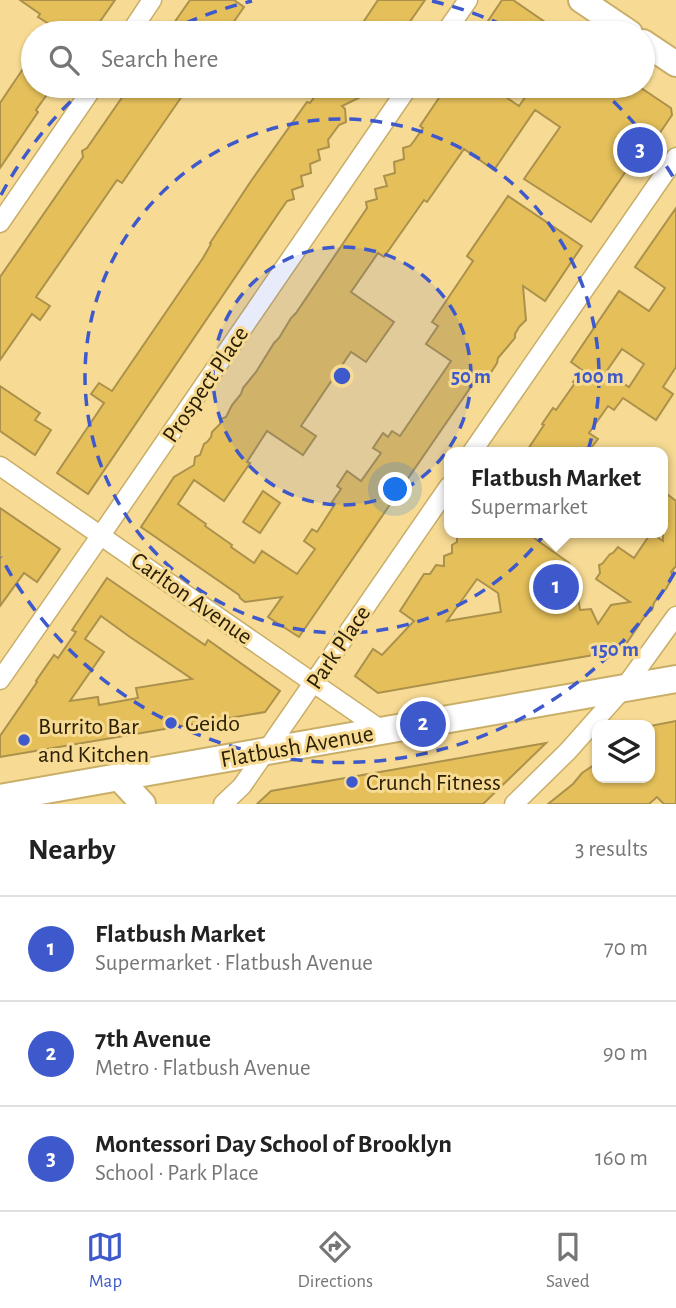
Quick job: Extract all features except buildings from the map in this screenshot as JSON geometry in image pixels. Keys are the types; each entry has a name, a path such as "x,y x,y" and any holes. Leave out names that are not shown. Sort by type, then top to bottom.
{"main road":[{"path":"581,0 612,21"},
{"path":"655,50 676,64"},
{"name":"Flatbush Avenue","path":"0,798 676,679"},
{"path":"118,777 143,804"}],"street":[{"path":"138,21 152,0"},
{"path":"453,21 468,0"},
{"path":"0,223 86,98"},
{"name":"Prospect Place","path":"0,680 401,98"},
{"path":"475,447 676,157"},
{"name":"Carlton Avenue","path":"0,466 383,731"},
{"name":"Park Place","path":"223,804 242,786 444,493"},
{"path":"514,804 568,751 624,688 676,616"}],"place":[{"name":"Montessori Day School of Brooklyn","path":"640,150"},
{"name":"Flatbush Market","path":"556,587"},
{"name":"Geido","path":"171,723"},
{"name":"7th Avenue","path":"423,724"},
{"name":"Burrito Bar and Kitchen","path":"24,740"},
{"name":"Crunch Fitness","path":"352,782"}]}
